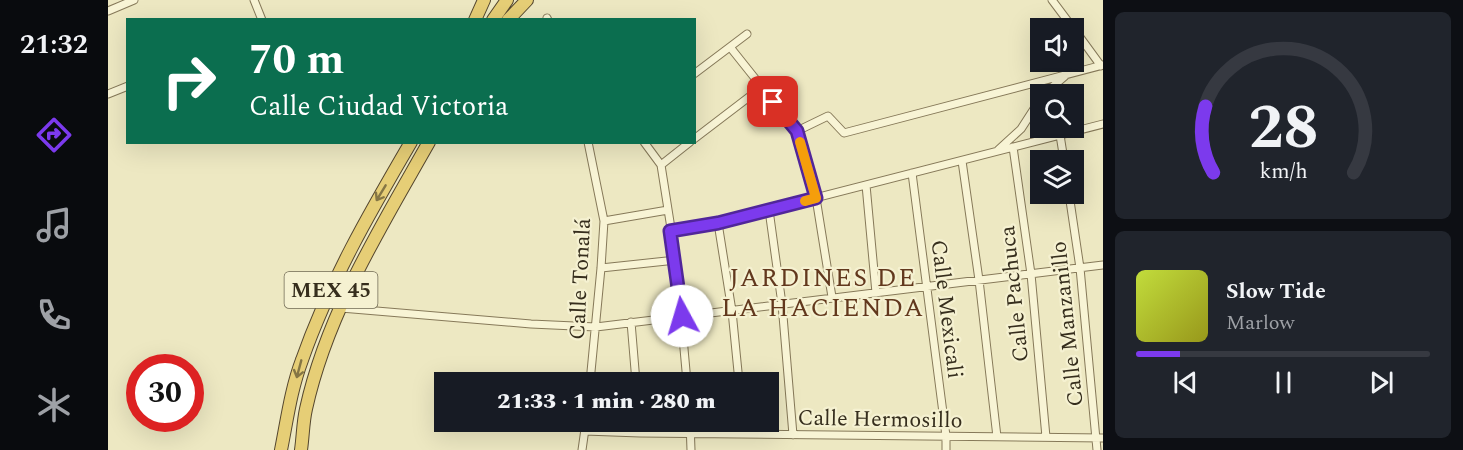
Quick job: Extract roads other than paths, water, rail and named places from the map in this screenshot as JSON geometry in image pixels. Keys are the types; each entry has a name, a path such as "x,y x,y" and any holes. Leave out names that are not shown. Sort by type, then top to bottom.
{"highway":[{"path":"476,18 484,0"},
{"path":"494,18 507,0"},
{"path":"510,18 527,0"},
{"name":"MEX 45","path":"281,450 301,361 359,231 410,144"},
{"name":"MEX 45","path":"301,450 306,410 317,367 341,308 374,240 428,144"}],"street":[{"path":"108,0 110,10 134,0"},
{"path":"254,0 261,18"},
{"path":"1052,0 1066,18"},
{"path":"696,72 747,34"},
{"path":"797,131 828,116 844,133 1102,65 1084,42"},
{"path":"730,47 797,131 816,198 832,297"},
{"path":"1056,84 1068,74"},
{"path":"108,94 126,87"},
{"path":"696,137 762,87"},
{"path":"994,153 1021,129 1030,115"},
{"path":"1084,129 1103,124"},
{"path":"670,231 718,223 1048,138"},
{"name":"Calle Tonalá","path":"588,144 603,221 591,372"},
{"path":"645,144 661,165 676,260 686,372"},
{"path":"661,165 687,144"},
{"name":"Calle Pachuca","path":"1013,147 1030,274 1046,437"},
{"path":"962,160 979,280 997,437"},
{"name":"Calle Mexicali","path":"912,173 928,287 946,450"},
{"path":"866,185 876,292"},
{"name":"Calle Manzanillo","path":"1070,204 1100,438 1097,450"},
{"path":"603,221 668,210"},
{"path":"769,210 782,304 792,435"},
{"path":"718,223 732,311 738,372"},
{"path":"601,268 676,260"},
{"path":"326,302 341,308 531,324 596,327 1103,265"},
{"path":"631,322 635,372"},
{"path":"582,450 585,432"},
{"name":"Calle Hermosillo","path":"603,432 1100,438"},
{"path":"691,434 691,450"}],"district":[{"name":"JARDINES DE LA HACIENDA","path":"823,292"}]}
